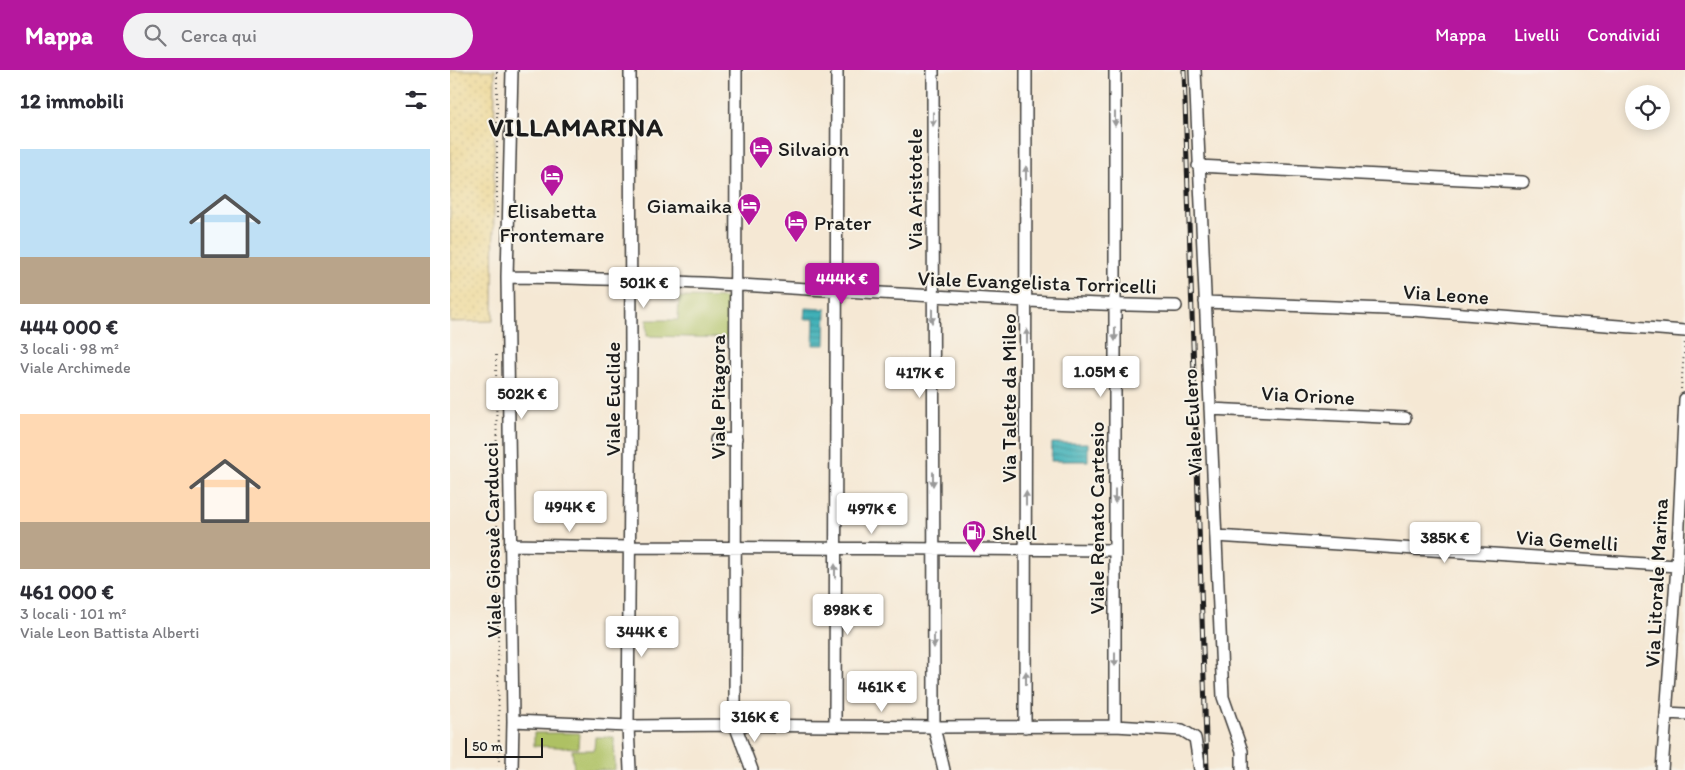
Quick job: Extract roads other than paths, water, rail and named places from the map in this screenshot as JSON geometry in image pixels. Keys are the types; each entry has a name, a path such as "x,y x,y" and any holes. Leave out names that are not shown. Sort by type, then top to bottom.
{"street":[{"name":"Viale Giosuè Carducci","path":"512,70 507,277 514,722 512,770"},
{"name":"Viale Euclide","path":"630,70 631,279 628,726 630,770"},
{"name":"Viale Pitagora","path":"734,725 737,286 736,70"},
{"path":"836,725 837,70"},
{"name":"Via Aristotele","path":"933,70 934,727 944,770"},
{"name":"Via Talete da Mileo","path":"1026,70 1026,727"},
{"name":"Viale Renato Cartesio","path":"1115,70 1115,726"},
{"name":"Viale Eulero","path":"1194,70 1223,698 1242,751 1242,770"},
{"path":"1198,166 1523,182"},
{"name":"Viale Evangelista Torricelli","path":"507,277 631,279 1027,302 1176,306"},
{"name":"Via Leone","path":"1205,302 1412,310 1685,331"},
{"name":"Via Litorale Marina","path":"1662,770 1677,566 1685,399"},
{"name":"Via Orione","path":"1210,409 1405,418"},
{"path":"716,440 736,439"},
{"name":"Via Gemelli","path":"1216,536 1677,566"},
{"path":"510,545 1114,550"},
{"path":"1666,713 1685,714"},
{"path":"514,722 628,726 1115,726 1182,730 1195,738 1200,770"},
{"path":"734,725 752,770"}],"water":[{"path":"805,308 826,309 825,345 813,345 814,319 804,319"},
{"path":"1052,443 1088,443 1088,461 1051,461"}],"railway":[{"path":"1184,70 1207,770"}],"place":[{"name":"Silvaion","path":"761,169"},
{"name":"Elisabetta Frontemare","path":"552,197"},
{"name":"Giamaika","path":"749,226"},
{"name":"Prater","path":"796,243"},
{"name":"Shell","path":"974,553"}],"district":[{"name":"VILLAMARINA","path":"576,127"}]}
